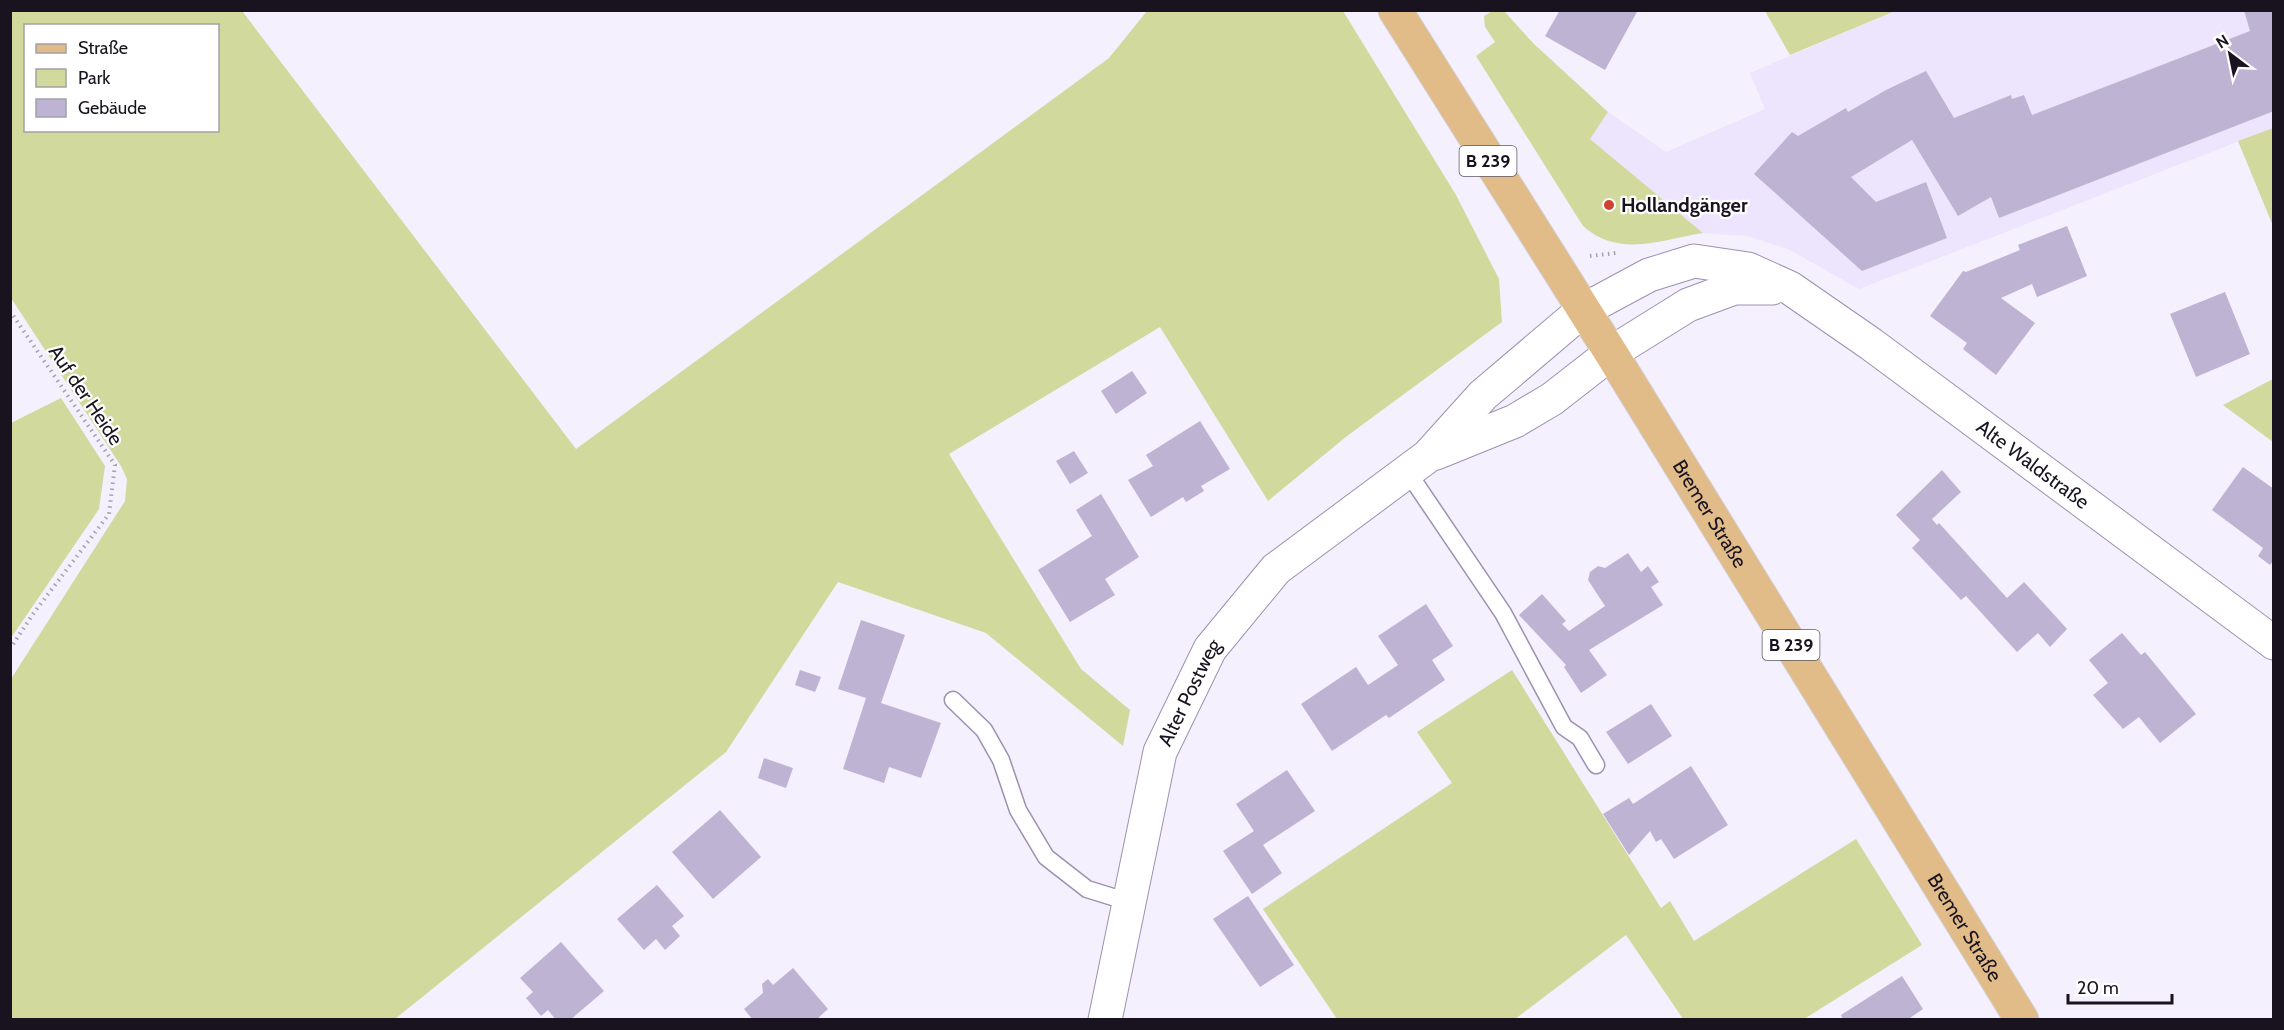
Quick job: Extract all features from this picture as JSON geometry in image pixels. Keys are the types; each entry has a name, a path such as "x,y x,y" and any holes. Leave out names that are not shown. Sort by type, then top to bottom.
{"main road":[{"name":"Bremer Straße","path":"1395,10 1582,311 1611,353 2022,1020"}],"street":[{"name":"Alte Waldstraße","path":"1582,311 1649,275 1694,261 1748,269 1790,288 1870,344 2274,643"},
{"path":"1611,353 1688,305 1725,291 1734,288 1790,288"},
{"name":"Alter Postweg","path":"1105,1020 1160,752 1210,649 1276,569 1418,464 1483,395 1582,311"},
{"name":"Alter Postweg","path":"1418,464 1515,421 1552,399 1611,353"}],"lane":[{"path":"1418,464 1503,613 1564,727 1580,738 1596,765"},
{"path":"953,700 984,730 1001,760 1018,810 1046,857 1087,889 1129,902"}],"path":[{"name":"Auf der Heide","path":"10,311 115,465 109,514 33,614 10,650"}],"shaded area":[{"path":"1895,11 2273,11 2273,128 1859,289 1788,249 1748,236 1703,233 1590,139 1608,112 1666,152 1765,109 1750,73"}],"green space":[{"path":"11,10 242,11 576,449 1109,58 1147,11 1343,11 1456,195 1499,279 1502,322 1347,436 1268,501 1160,327 949,454 1081,669 1130,710 1123,746 986,633 838,582 726,752 395,1019 11,1019 11,679 125,501 127,479 121,466 11,298"},
{"path":"1494,10 1504,11 1533,43 1608,112 1590,139 1703,233 1656,242 1625,244 1611,242 1597,236 1583,226 1476,56 1495,42 1485,27 1484,16"},
{"path":"1765,11 1895,11 1790,55"},
{"path":"2273,128 2273,226 2238,141"},
{"path":"2273,379 2273,442 2223,405"},
{"path":"61,398 105,466 99,509 11,638 11,423"},
{"path":"1512,670 1661,908 1670,901 1694,941 1856,839 1922,945 1804,1019 1683,1019 1626,935 1515,1019 1337,1019 1263,909 1452,783 1417,732"}],"building":[{"path":"1560,10 1638,10 1605,70 1545,36"},
{"path":"2244,10 2274,10 2274,111 1999,218 1991,197 1958,216 1912,140 1851,177 1876,202 1926,182 1947,238 1862,271 1754,174 1792,132 1798,136 1846,108 1848,112 1926,71 1954,118 2011,95 2012,99 2024,95 2032,115 2250,31"},
{"path":"2067,226 2087,276 2037,297 2032,284 2001,298 2035,323 1996,375 1963,349 1967,343 1930,316 1963,271 1966,272 2020,250 2018,245"},
{"path":"2225,292 2250,354 2196,377 2170,314"},
{"path":"1132,371 1147,393 1116,414 1101,391"},
{"path":"1200,421 1230,469 1201,486 1204,491 1186,502 1183,497 1151,517 1128,480 1153,466 1146,455"},
{"path":"1074,451 1088,473 1070,484 1056,461"},
{"path":"2243,467 2274,489 2274,560 2270,565 2258,556 2263,548 2212,510"},
{"path":"1942,470 1961,492 1932,519 1937,525 1939,523 2007,598 2024,582 2067,629 2050,647 2038,633 2017,652 1966,596 1961,600 1912,548 1920,540 1896,515"},
{"path":"1101,494 1139,557 1105,579 1115,595 1070,622 1038,570 1092,536 1076,510"},
{"path":"1628,553 1641,572 1648,566 1659,582 1651,587 1663,605 1589,650 1607,675 1581,693 1564,667 1566,665 1519,615 1542,594 1566,621 1562,624 1569,631 1605,606 1588,580 1590,572 1598,566 1605,568"},
{"path":"1426,604 1453,646 1432,660 1445,680 1389,718 1386,715 1332,751 1301,704 1356,667 1368,685 1398,665 1378,636"},
{"path":"861,620 905,635 881,703 941,723 921,778 889,767 884,783 843,769 866,698 838,689"},
{"path":"2122,633 2141,655 2145,652 2196,714 2160,743 2139,717 2123,729 2093,695 2108,683 2089,660"},
{"path":"800,670 821,677 815,692 795,685"},
{"path":"1651,704 1672,736 1628,764 1606,732"},
{"path":"764,758 793,768 786,788 758,778"},
{"path":"1691,766 1728,825 1674,859 1661,839 1656,842 1650,831 1629,855 1603,814 1629,798 1633,804"},
{"path":"1287,770 1315,811 1263,845 1282,873 1252,894 1223,851 1254,831 1236,804"},
{"path":"720,810 761,857 713,899 672,852"},
{"path":"657,885 684,916 672,926 680,936 665,950 656,939 644,950 617,919"},
{"path":"1248,896 1294,965 1260,987 1213,919"},
{"path":"561,942 604,991 570,1020 556,1020 548,1010 541,1016 526,998 533,992 520,978"},
{"path":"793,968 828,1009 816,1020 753,1020 744,1009 763,993 762,984 768,979 773,985"},
{"path":"1902,976 1923,1009 1907,1020 1843,1020 1841,1015"}],"place":[{"name":"Hollandgänger","path":"1609,205"}]}
